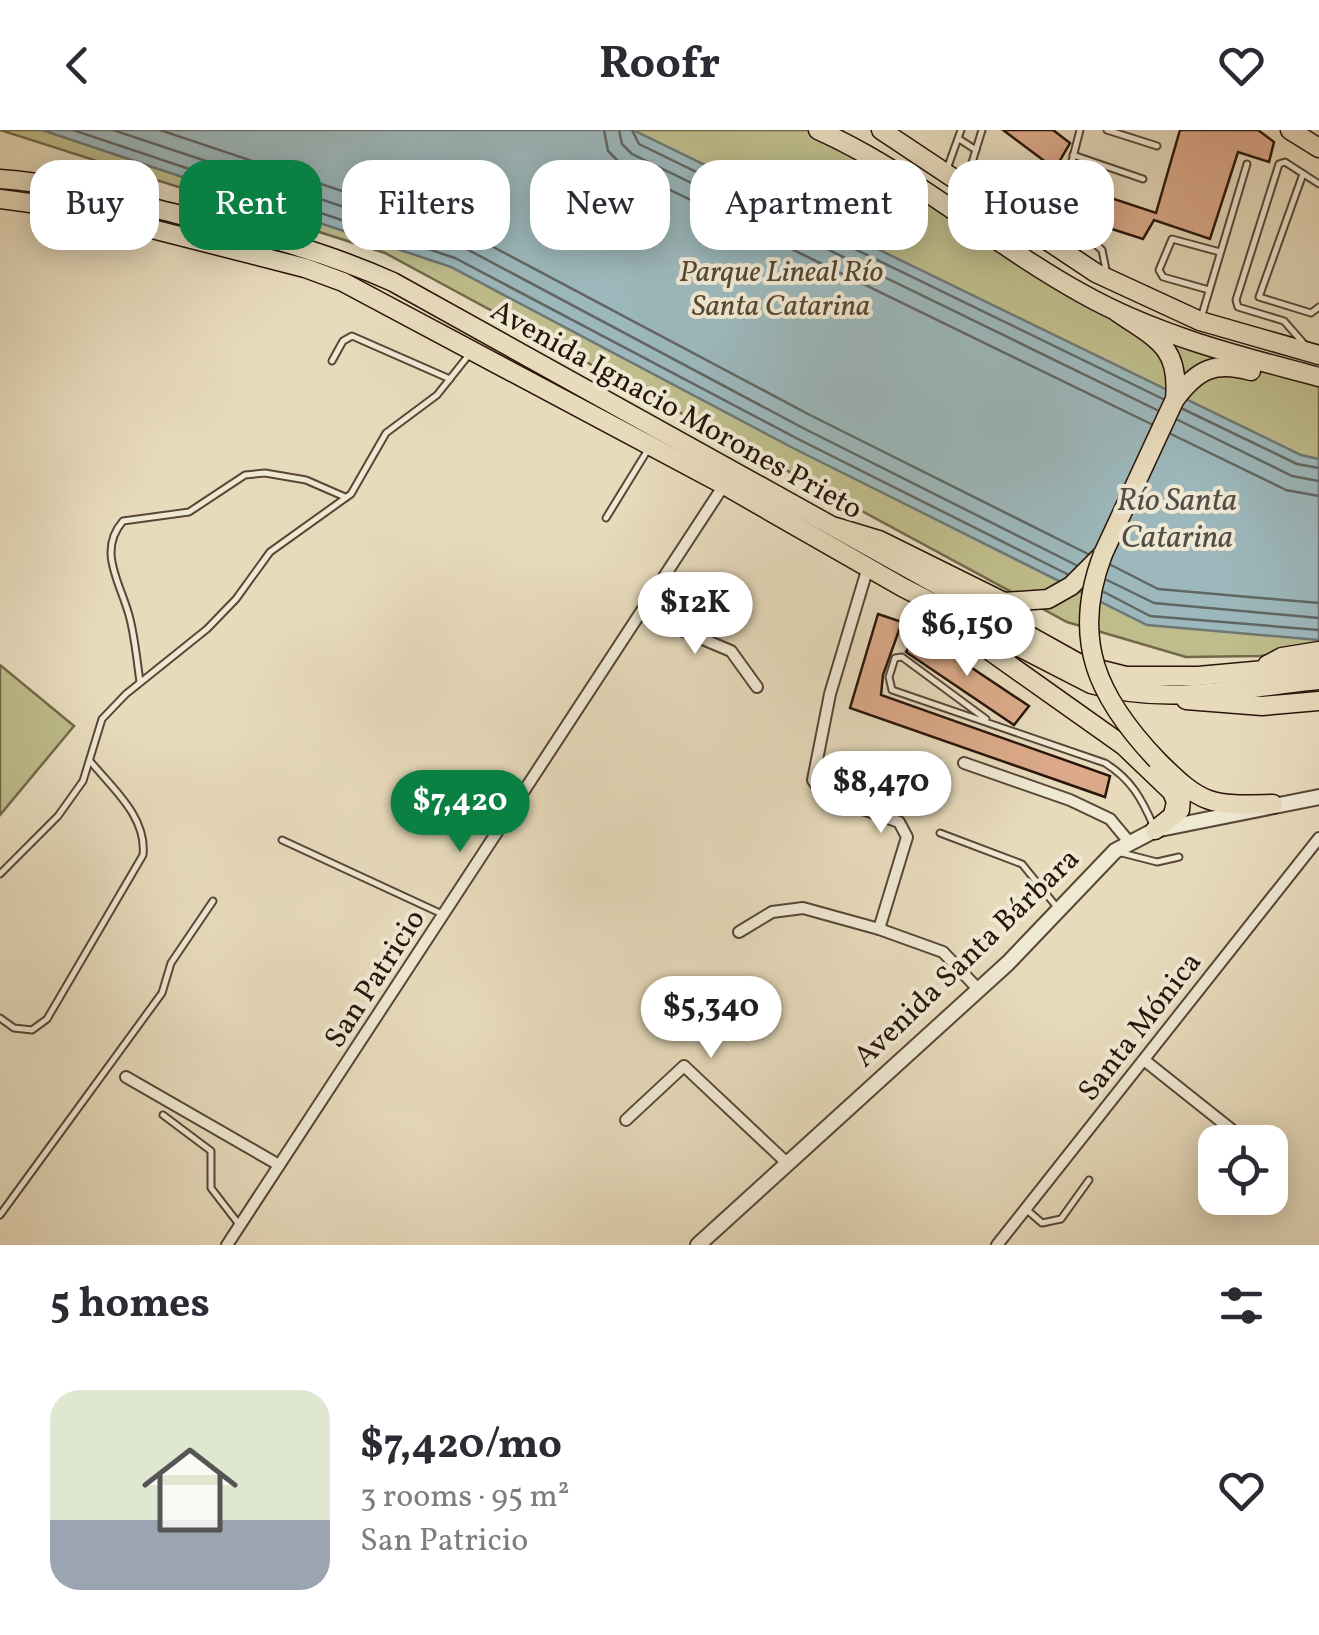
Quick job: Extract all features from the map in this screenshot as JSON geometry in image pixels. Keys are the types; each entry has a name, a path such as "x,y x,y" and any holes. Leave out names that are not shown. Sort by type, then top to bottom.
{"main road":[{"path":"818,130 914,182 1045,272 1117,312 1170,352 1177,377 1174,400 1103,554 1090,631 1097,676 1123,724 1182,785 1217,805 1272,804"},
{"path":"881,130 946,171"},
{"path":"1290,130 1319,148"},
{"name":"Avenida Ignacio Morones Prieto","path":"0,180 80,190 311,248 355,265 393,282 1026,636 1096,670 1144,676 1319,665"},
{"name":"Avenida Ignacio Morones Prieto","path":"0,199 74,210 305,268 386,303 902,587 1091,684 1171,698 1319,680"},
{"path":"1058,250 1106,278 1200,321 1315,354"},
{"path":"1117,312 1238,356 1319,377"},
{"path":"1174,400 1202,370 1222,365 1319,390"},
{"path":"836,528 879,540 1004,602 1035,602 1071,586 1103,554"},
{"path":"902,587 1137,756 1172,792 1176,802 1172,817"},
{"path":"1254,672 1282,657 1319,651"},
{"path":"1171,698 1223,706 1319,701"},
{"path":"1155,830 1181,808 1182,785"}],"street":[{"name":"San Patricio","path":"227,1245 724,486"},
{"path":"868,567 830,694 813,780 823,794 906,828 908,837 879,929"},
{"path":"643,614 731,651 757,687"},
{"path":"964,763 1070,800 1110,819 1123,847"},
{"name":"Avenida Santa Bárbara","path":"698,1245 978,990 1123,847 1155,830 1319,796"},
{"name":"Santa Mónica","path":"997,1245 1319,838"},
{"path":"738,932 772,912 803,908 943,952 978,990"},
{"path":"1144,1060 1226,1125"},
{"path":"626,1120 680,1067 688,1068 788,1164"},
{"path":"126,1077 279,1165"}],"lane":[{"path":"946,171 961,130"},
{"path":"974,160 982,130"},
{"path":"1072,160 1080,130"},
{"path":"1107,130 1157,146"},
{"path":"958,139 976,150"},
{"path":"1073,155 1143,179"},
{"path":"1315,354 1290,325 1236,302 1279,164 1284,162 1319,184"},
{"path":"1200,321 1246,164"},
{"path":"1302,174 1259,298 1311,313 1319,307"},
{"path":"1209,290 1163,277 1159,270 1172,239 1220,252"},
{"path":"1102,250 1106,278"},
{"path":"332,362 342,341 352,336 450,379"},
{"path":"0,874 58,816 83,781 102,720 140,682 207,629 270,552 346,498 358,485 386,433 430,402 472,350"},
{"path":"606,518 650,446"},
{"path":"140,682 130,616 112,572 114,531 123,521 188,512 245,475 265,473 306,480 346,498"},
{"path":"986,720 902,657 895,658 889,677 892,690 986,720 1121,773 1144,803 1155,830"},
{"path":"0,1018 14,1028 32,1030 47,1019 144,855 145,837 134,814 90,762"},
{"path":"940,834 1022,864 1058,908"},
{"path":"282,840 445,916"},
{"path":"1123,847 1139,860 1157,862 1179,857"},
{"path":"0,1215 162,993 171,963 213,901"},
{"path":"163,1115 212,1152 212,1188 240,1226"},
{"path":"1026,1210 1042,1223 1061,1218 1089,1180"}],"green space":[{"name":"Río Santa Catarina","path":"0,130 816,130 862,160 690,160 690,250 928,250 928,203 948,216 948,250 1001,250 1050,282 1319,385 1319,647 1260,656 1186,657 1067,622 376,250 510,250 510,160 342,160 342,239 322,233 322,160 179,160 179,187 159,181 159,160 94,160"},
{"path":"0,665 74,726 0,815"}],"water":[{"name":"Río Santa Catarina","path":"42,130 633,130 695,160 690,160 690,250 880,250 1301,455 1319,459 1319,640 1147,625 793,448 451,267 400,250 510,250 510,160 342,160 342,230 322,224 322,160 179,160 179,176 159,169 159,160 132,160"}],"building":[{"path":"1003,130 1053,130 1070,143 1060,160 1043,160"},
{"path":"1180,130 1258,130 1274,142 1269,162 1238,152 1210,239 1154,220 1143,239 1114,230 1114,199 1156,213"},
{"path":"878,614 902,622 883,675 881,695 1110,776 1105,797 850,708"},
{"path":"918,632 1029,706 1014,725 906,652"}],"park label":[{"name":"Parque Lineal Río Santa Catarina","path":"781,288"}]}
